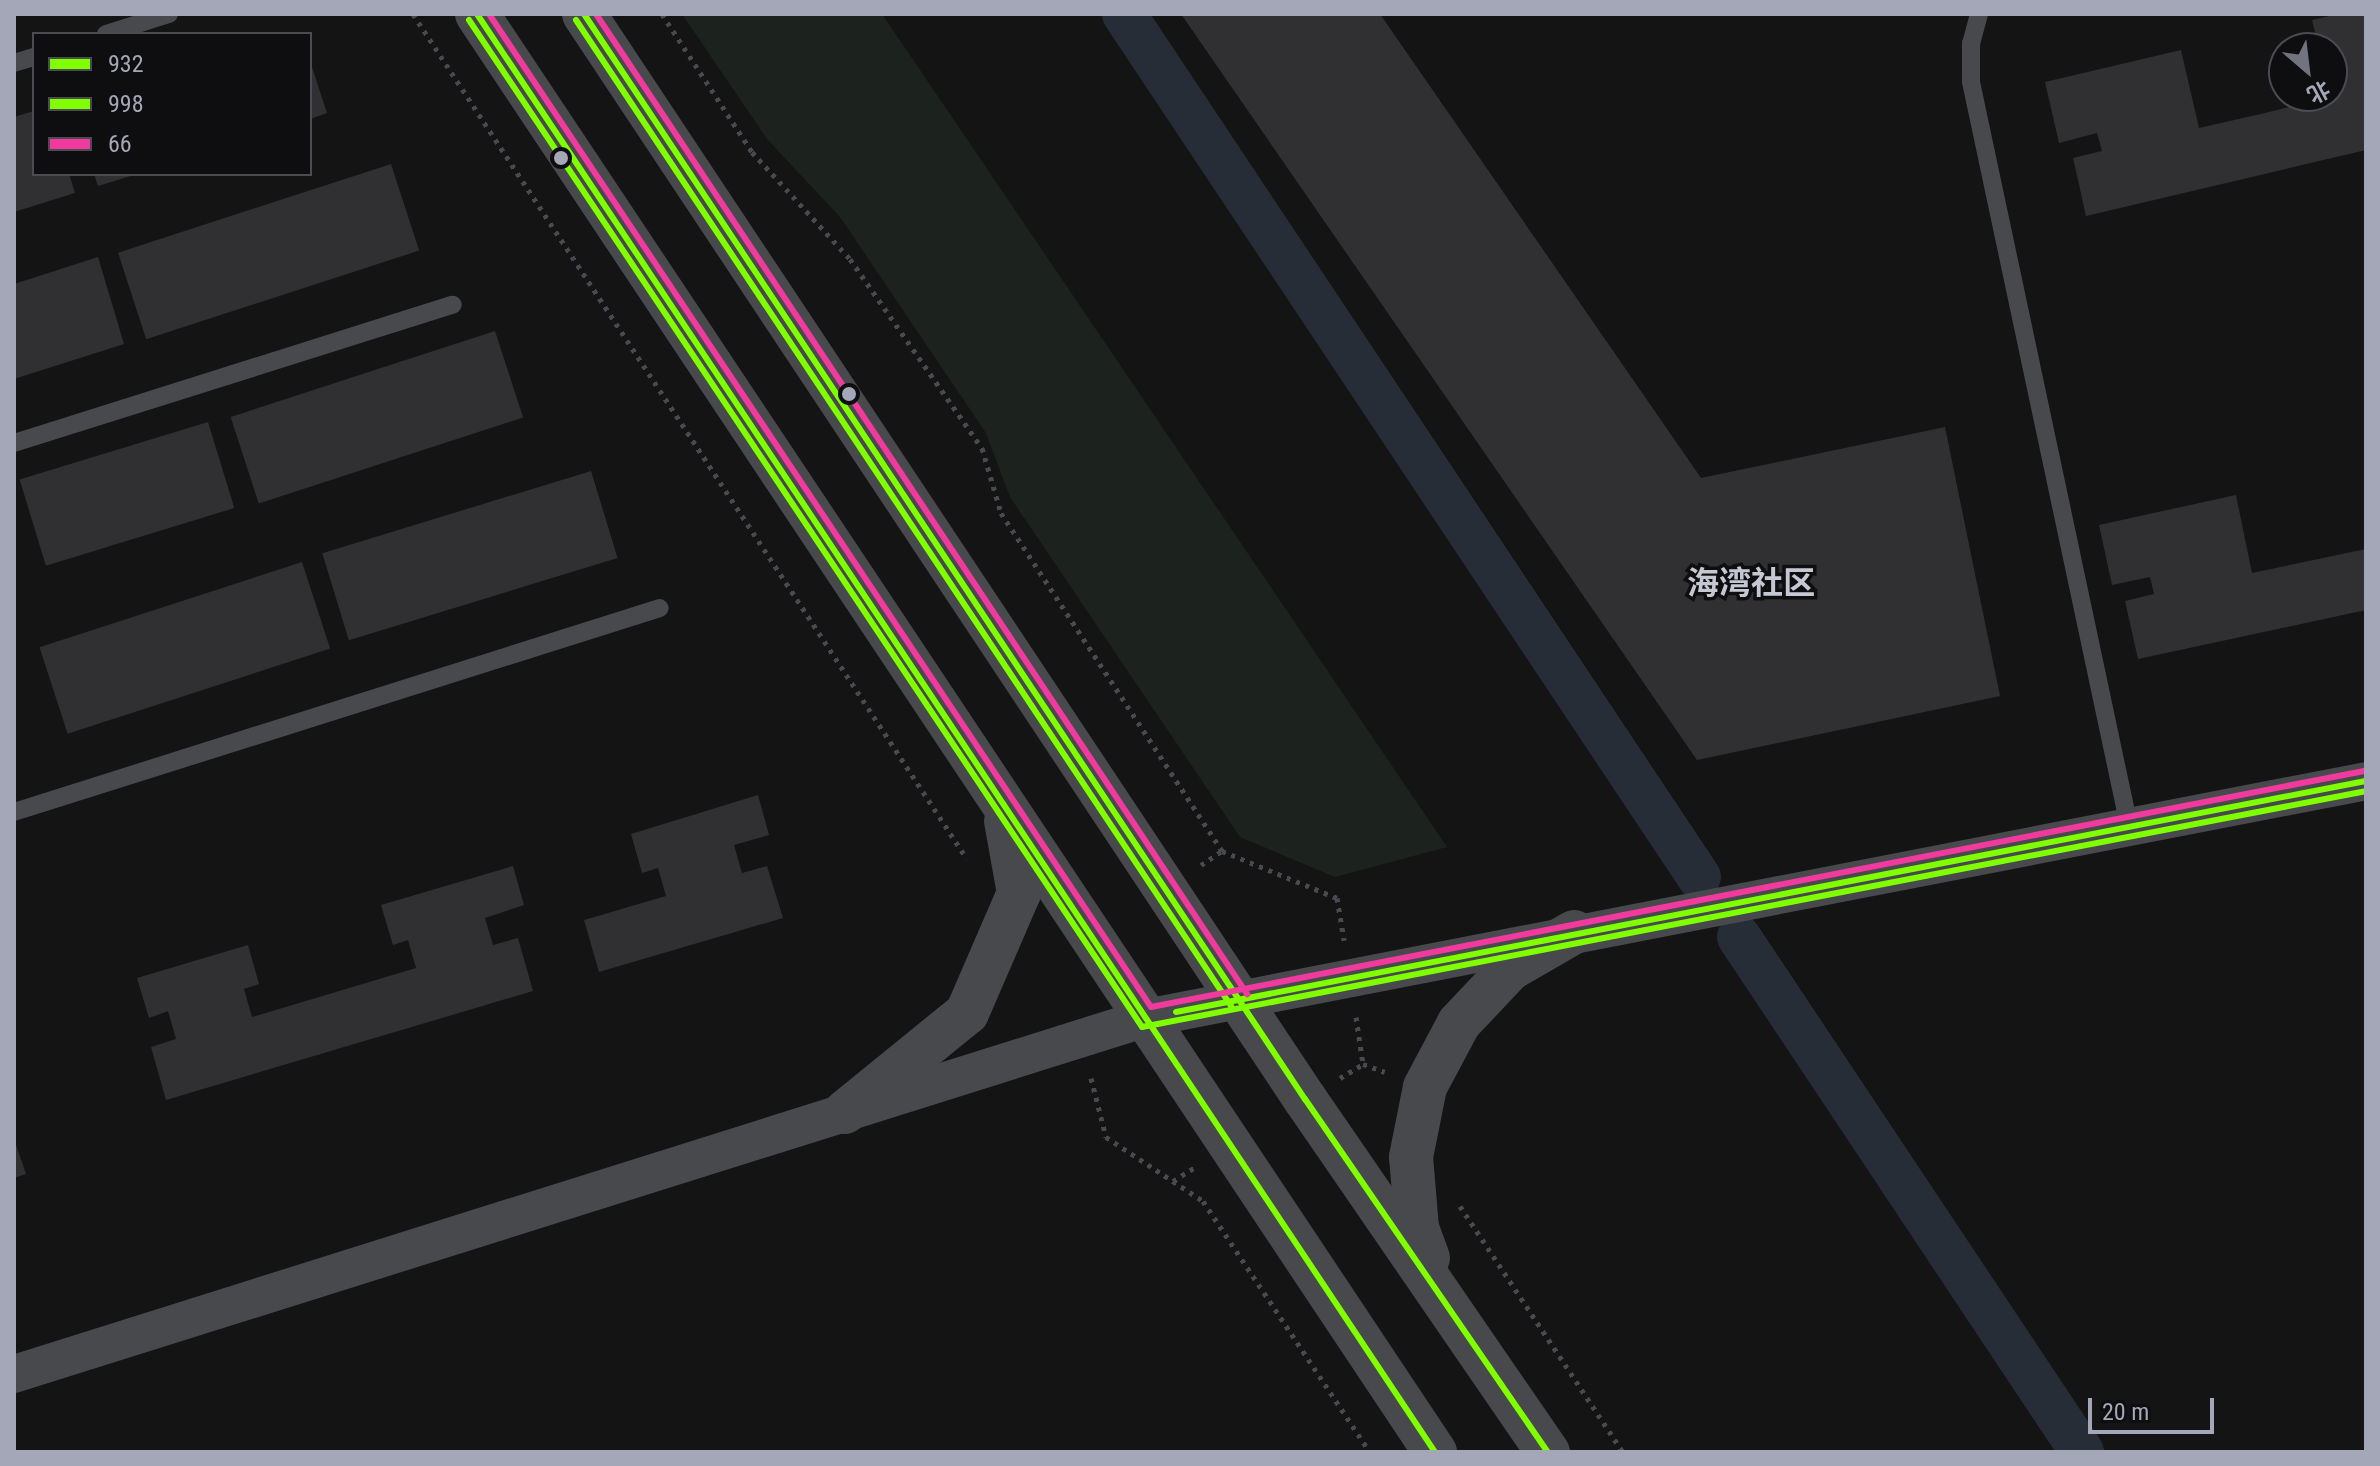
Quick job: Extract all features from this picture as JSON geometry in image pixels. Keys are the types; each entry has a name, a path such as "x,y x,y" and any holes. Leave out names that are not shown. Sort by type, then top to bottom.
{"street":[{"path":"477,14 1435,1452"},
{"path":"584,14 1239,1000 1548,1452"},
{"path":"14,1374 1146,1018 1574,932 2366,781"},
{"path":"845,1112 967,1013 1019,893 1003,803"},
{"path":"1442,1294 1417,1228 1411,1157 1425,1087 1459,1023 1510,969 1574,932"}],"lane":[{"path":"112,32 169,14"},
{"path":"1979,14 1971,43 1971,82 2129,826"},
{"path":"14,443 453,305"},
{"path":"14,812 660,608"}],"path":[{"path":"413,14 973,869"},
{"path":"662,14 752,152 850,259 982,448 1001,513 1222,851 1337,898"},
{"path":"1106,1137 1203,1201 1370,1452"},
{"path":"1452,1194 1623,1452"}],"shaded area":[{"path":"682,14 882,14 1447,847 1335,877 1240,837 1010,497 986,433 840,217 767,139"}],"building":[{"path":"1181,14 1380,14 1701,478 1945,427 2000,696 1697,760"},
{"path":"2338,14 2366,14 2366,150 2086,216 2073,158 2102,151 2097,133 2059,143 2045,82 2181,50 2199,128 2269,112 2348,112 2348,32 2315,32 2312,20"},
{"path":"312,67 327,113 312,118"},
{"path":"32,112 32,176 70,176 75,193 14,212 14,117"},
{"path":"391,164 419,251 146,339 118,253"},
{"path":"95,176 131,176 98,186"},
{"path":"98,257 124,344 14,379 14,284"},
{"path":"495,331 523,418 259,503 231,417"},
{"path":"208,422 234,508 46,566 20,480"},
{"path":"591,471 618,558 349,640 322,553"},
{"path":"2236,495 2252,573 2366,549 2366,610 2138,659 2125,601 2154,594 2150,577 2112,585 2099,525"},
{"path":"302,562 330,649 68,734 40,647"},
{"path":"758,795 769,835 734,845 742,873 767,866 783,918 599,972 584,920 666,896 658,868 642,873 631,834"},
{"path":"513,866 524,905 485,918 493,945 518,938 533,991 166,1100 151,1047 176,1039 168,1011 149,1018 137,978 248,945 259,984 244,989 252,1017 416,968 408,940 393,945 381,905"},
{"path":"14,1139 26,1174 14,1178"}],"waterway":[{"path":"1124,14 1699,877"},
{"path":"1739,937 2082,1452"}],"transit line":[{"name":"932","path":"477,14 1435,1452"},
{"name":"66","path":"489,14 1151,1007 2364,771"},
{"name":"932","path":"584,14 1305,1099 1548,1452"},
{"name":"66","path":"596,14 1247,994"},
{"name":"998","path":"469,20 1142,1027 2366,791"},
{"name":"998","path":"576,20 1231,1006"},
{"name":"932","path":"1176,1012 2366,781"}],"district":[{"name":"海湾社区","path":"1751,583"}]}
